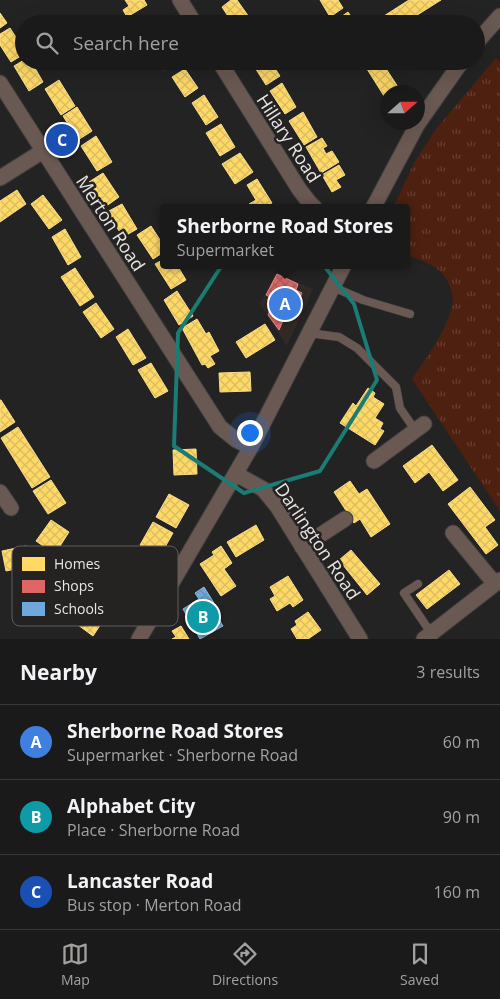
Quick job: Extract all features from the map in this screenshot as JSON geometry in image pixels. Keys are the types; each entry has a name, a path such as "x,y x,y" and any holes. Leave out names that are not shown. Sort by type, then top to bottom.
{"street":[{"path":"180,0 189,15"},
{"path":"485,33 500,16"},
{"name":"Hillary Road","path":"224,70 299,189 311,204"},
{"path":"375,204 418,125 456,70"},
{"name":"Merton Road","path":"0,83 220,427 236,440 251,447"},
{"path":"0,178 43,151"},
{"path":"178,573 251,447 342,269"},
{"path":"374,461 420,427"},
{"name":"Darlington Road","path":"236,474 263,489 278,506 360,639"},
{"path":"0,492 11,508"},
{"path":"302,547 345,519"},
{"path":"428,636 498,582 453,532"},
{"path":"139,639 147,626"}],"lane":[{"path":"332,288 363,300 410,314"},
{"path":"310,331 316,334 340,337 357,348 396,387 400,408 420,427"},
{"path":"418,584 404,593 428,636"}],"highlighted area":[{"path":"296,230 354,304 377,380 320,471 244,493 174,446 178,333 226,259"}],"shaded area":[{"path":"276,273 313,289 287,346 260,304"}],"green space":[{"path":"496,58 500,62 500,511 412,379 435,345 449,318 453,299 449,284 441,272 429,264 410,256 410,204 395,204 414,163 436,129"}],"building: Homes":[{"path":"125,0 144,0 147,5 130,15 126,15 123,10 129,6"},
{"path":"231,0 237,0 248,15 227,15 222,7"},
{"path":"320,0 338,0 343,8 333,15 329,15"},
{"path":"409,0 441,0 417,15 385,15"},
{"path":"0,13 7,23 0,28"},
{"path":"10,28 15,36 15,60 11,62 0,45 0,34"},
{"path":"16,70 36,70 43,82 29,91"},
{"path":"186,70 198,88 185,97 172,77"},
{"path":"256,70 276,70 280,76 266,85"},
{"path":"368,70 387,70 397,85 380,85 380,90"},
{"path":"59,80 75,106 61,115 45,89"},
{"path":"282,83 296,107 285,114 270,91"},
{"path":"204,95 218,117 206,125 192,103"},
{"path":"77,107 92,131 78,140 63,116"},
{"path":"303,112 317,137 304,145 289,121"},
{"path":"221,124 235,147 220,156 206,133"},
{"path":"96,136 112,162 97,171 81,146"},
{"path":"322,138 327,146 323,148 326,154 332,151 339,162 321,173 306,147"},
{"path":"240,153 253,172 235,184 222,164"},
{"path":"339,165 345,175 336,180 341,187 332,192 322,175"},
{"path":"103,173 119,197 105,207 89,182"},
{"path":"257,179 272,203 249,204 256,200 247,185"},
{"path":"17,190 26,204 0,222 0,201"},
{"path":"43,195 62,220 49,229 31,204"},
{"path":"122,204 137,229 123,237 107,212"},
{"path":"151,226 160,240 160,255 153,259 137,235"},
{"path":"65,229 81,257 68,265 52,237"},
{"path":"160,261 160,269 179,269 186,280 171,289 155,264"},
{"path":"75,268 94,297 80,306 61,277"},
{"path":"177,291 193,316 179,325 164,300"},
{"path":"96,303 114,329 101,338 83,312"},
{"path":"197,319 206,334 209,332 219,351 210,356 215,364 208,368 205,364 202,365 182,328"},
{"path":"265,324 275,340 246,358 236,342"},
{"path":"128,329 146,358 133,365 116,337"},
{"path":"151,363 168,391 155,398 138,370"},
{"path":"250,372 251,391 220,392 219,373"},
{"path":"368,388 375,393 373,397 384,404 375,418 383,423 380,429 384,431 375,445 340,423 353,403 356,406"},
{"path":"0,400 15,422 0,432"},
{"path":"18,427 50,477 32,488 1,438"},
{"path":"432,445 458,480 443,491 429,472 415,483 403,466"},
{"path":"196,449 197,474 174,475 173,450"},
{"path":"51,480 66,503 48,514 33,491"},
{"path":"350,481 359,494 367,489 390,524 371,537 360,519 354,523 334,492"},
{"path":"470,487 495,520 485,527 498,545 486,554 448,504"},
{"path":"169,494 189,505 176,528 156,517"},
{"path":"51,520 69,532 60,546 43,546 36,541"},
{"path":"153,522 173,533 166,546 140,545"},
{"path":"256,525 264,540 236,557 227,542"},
{"path":"221,546 232,563 224,569 236,586 221,596 200,564 214,555 212,552"},
{"path":"12,549 12,570 6,571 2,551"},
{"path":"351,550 380,584 367,595 339,560"},
{"path":"449,570 460,584 427,609 416,595"},
{"path":"288,576 303,600 293,607 290,603 277,611 270,599 275,596 270,587"},
{"path":"308,612 321,630 308,639 297,639 291,629 297,625 295,621"},
{"path":"79,626 100,626 93,636"},
{"path":"181,626 189,639 172,639 176,637 172,631"}],"building: Shops":[{"path":"277,274 298,284 296,290 302,293 294,312 288,309 279,330 268,315 274,299 266,295"}],"building: Schools":[{"path":"204,587 214,603 211,605 223,626 200,639 183,609 199,599 195,593"}],"place":[{"name":"Lancaster Road","path":"62,140"},
{"name":"Sherborne Road Stores","path":"285,304"},
{"name":"Alphabet City","path":"203,617"}]}
